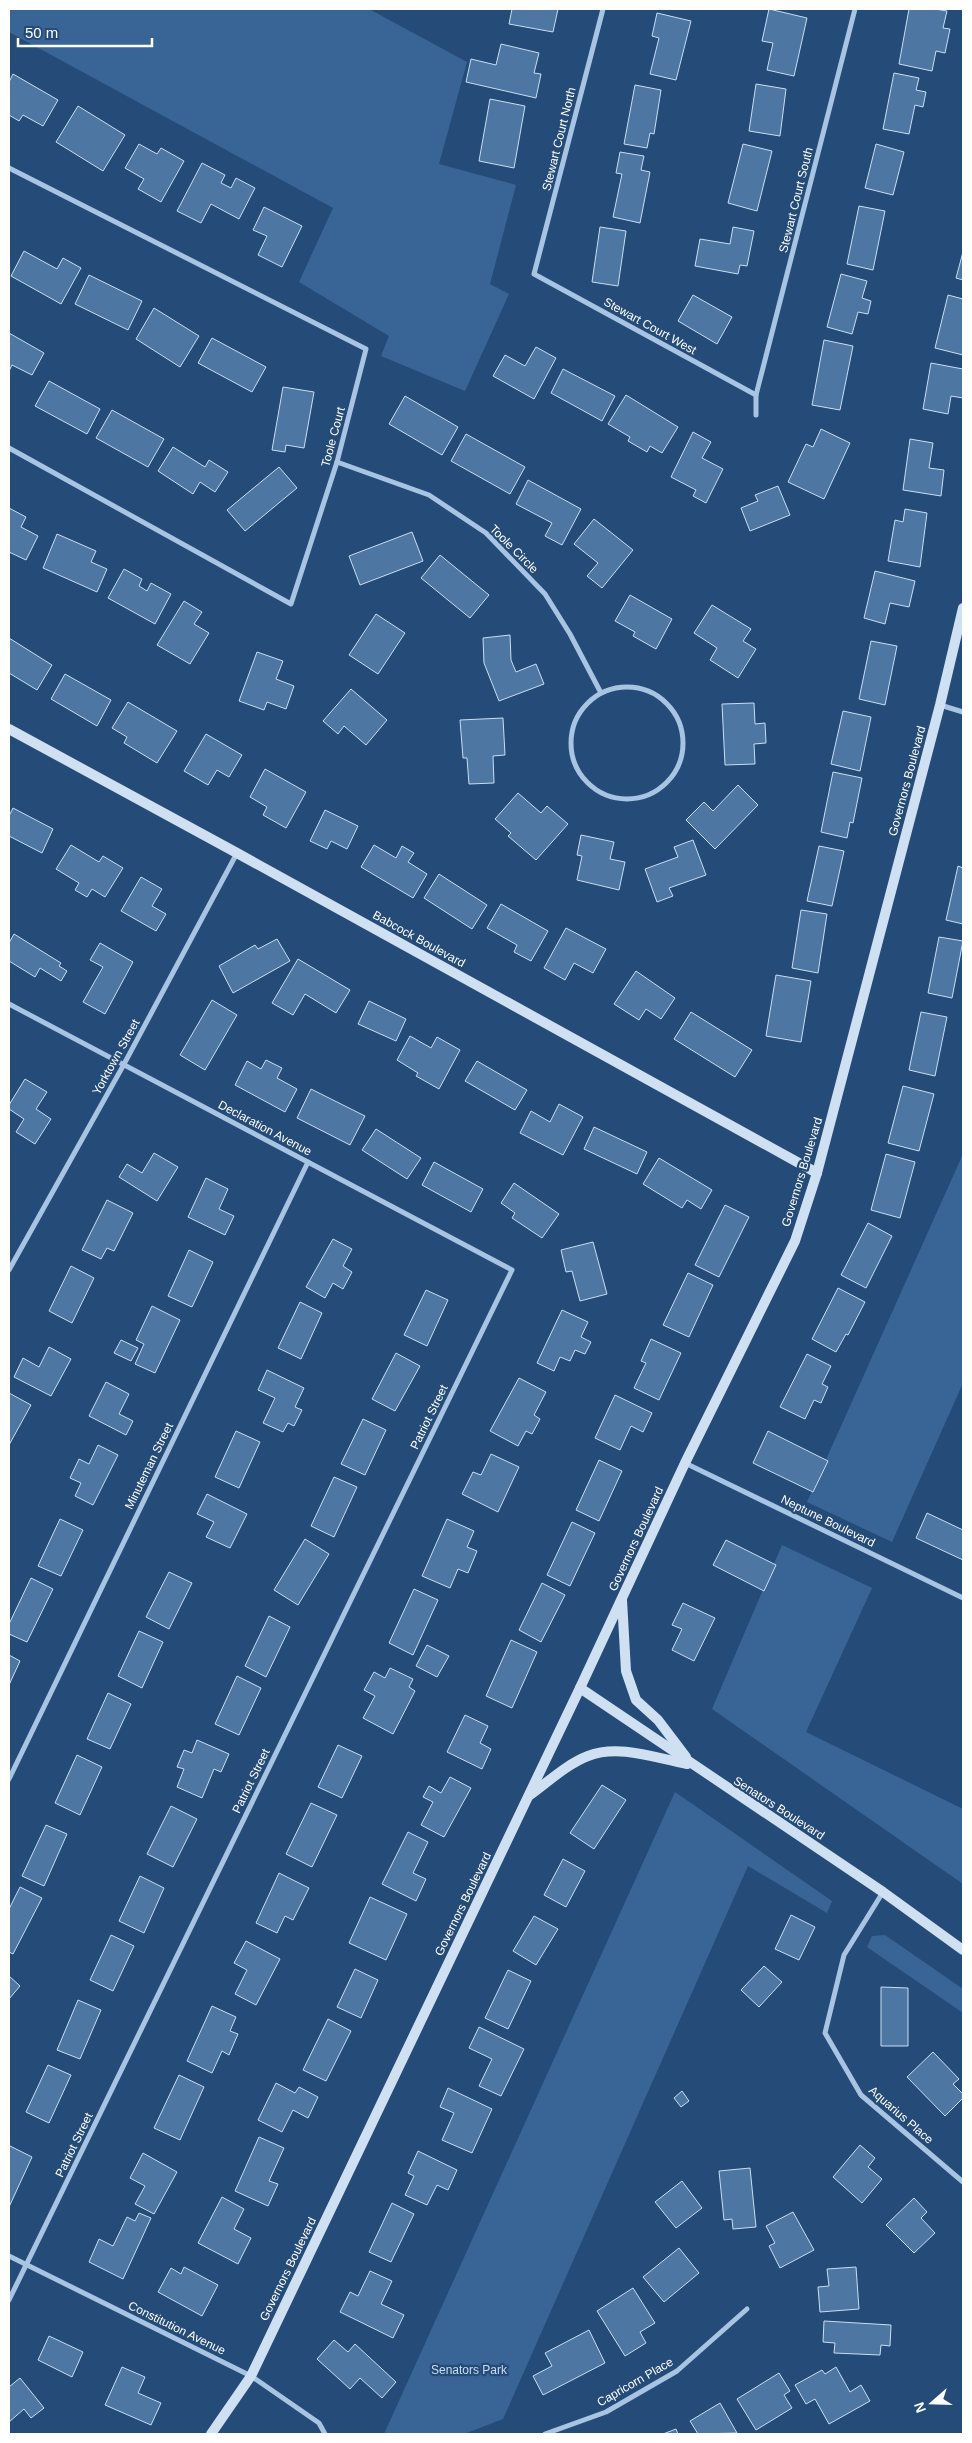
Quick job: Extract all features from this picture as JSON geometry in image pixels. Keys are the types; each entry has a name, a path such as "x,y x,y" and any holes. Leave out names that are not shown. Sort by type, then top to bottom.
{"main road":[{"name":"Governors Boulevard","path":"211,2434 251,2376 580,1688 685,1463 795,1241 817,1173 940,705 963,608"},
{"name":"Babcock Boulevard","path":"9,729 817,1173"},
{"path":"622,1599 626,1672 636,1700 658,1720 692,1765"},
{"name":"Senators Boulevard","path":"580,1688 883,1892 963,1950"},
{"path":"528,1796 588,1756 609,1752 633,1752 692,1765"}],"street":[{"name":"Stewart Court North","path":"534,274 603,9"},
{"name":"Stewart Court South","path":"756,415 756,395 855,9"},
{"name":"Toole Court","path":"9,168 366,349 338,462 291,604 9,448"},
{"name":"Stewart Court West","path":"534,274 756,395"},
{"name":"Toole Circle","path":"338,462 429,495 486,533 545,594 570,634 601,693"},
{"path":"620,687 639,688 657,696 671,709 676,717 680,726 683,745 679,764 668,781 654,793 637,799 619,799 602,794 588,783 577,769 571,752 571,735 576,718 587,703 601,693 620,687"},
{"path":"940,705 963,712"},
{"name":"Yorktown Street","path":"9,1270 10,1263 123,1066 237,853"},
{"name":"Declaration Avenue","path":"9,1004 123,1066 512,1270"},
{"name":"Minuteman Street","path":"9,1779 308,1162"},
{"name":"Patriot Street","path":"9,2300 512,1270"},
{"name":"Neptune Boulevard","path":"685,1463 963,1598"},
{"name":"Aquarius Place","path":"883,1892 844,1955 824,2033 861,2095 963,2182"},
{"name":"Constitution Avenue","path":"9,2256 251,2376 319,2423 325,2434"},
{"name":"Capricorn Place","path":"545,2434 606,2412 677,2371 747,2309"}],"green space":[{"path":"9,9 369,9 467,62 439,164 516,185 490,284 509,294 465,391 381,356 389,336 299,282 333,208 9,32"},
{"path":"963,1154 963,1383 892,1542 807,1502"},
{"path":"782,1545 872,1588 806,1732 963,1809 963,1884 712,1709"},
{"name":"Senators Park","path":"675,1792 832,1901 827,1913 748,1866 503,2419 464,2434 384,2434"},
{"path":"885,1935 963,1989 963,2013 867,1947 872,1936"}],"building":[{"path":"512,9 558,9 553,32 509,24"},
{"path":"769,9 807,18 794,76 767,70 773,43 762,41"},
{"path":"909,9 947,11 943,28 950,29 945,53 936,51 932,71 899,64"},
{"path":"657,13 691,21 676,80 650,74 659,38 652,36"},
{"path":"501,44 539,53 534,73 541,74 536,98 466,82 471,59 496,65"},
{"path":"894,73 919,78 916,90 926,92 923,107 915,105 909,134 883,129"},
{"path":"13,74 58,100 43,126 23,115 19,121 9,115 9,82"},
{"path":"756,84 786,89 780,136 749,131"},
{"path":"635,85 661,90 654,134 650,133 647,148 624,144"},
{"path":"490,99 525,106 514,168 479,161"},
{"path":"78,106 125,135 103,171 56,142"},
{"path":"139,144 157,154 161,148 184,161 161,202 138,189 144,179 125,168"},
{"path":"743,144 772,151 757,211 728,203"},
{"path":"876,144 904,152 893,195 865,188"},
{"path":"620,152 644,156 641,170 650,172 640,223 613,217 622,174 616,173"},
{"path":"202,163 225,175 221,183 231,188 236,178 255,188 239,219 211,204 201,223 177,211"},
{"path":"859,206 885,211 873,270 847,264"},
{"path":"264,207 302,226 282,267 258,255 267,236 253,230"},
{"path":"600,227 626,231 618,286 592,282"},
{"path":"733,227 754,231 747,266 740,265 738,274 695,266 700,239 730,244"},
{"path":"24,251 57,269 63,258 81,268 61,304 11,276"},
{"path":"963,252 963,280 956,278"},
{"path":"841,274 867,281 862,298 871,301 868,314 858,312 852,334 827,327"},
{"path":"89,275 142,301 128,330 75,304"},
{"path":"693,295 732,317 717,344 678,321"},
{"path":"948,295 963,299 963,355 935,348"},
{"path":"154,308 199,336 180,367 136,339"},
{"path":"9,333 44,353 32,375 12,365 9,371"},
{"path":"212,338 266,367 252,392 198,363"},
{"path":"824,340 853,346 840,410 812,405"},
{"path":"536,347 556,358 534,399 493,376 505,355 525,366"},
{"path":"931,363 963,369 963,398 951,396 948,414 923,409"},
{"path":"563,369 615,396 602,421 551,393"},
{"path":"49,381 100,409 87,434 35,406"},
{"path":"283,387 314,392 304,448 286,445 285,452 272,450"},
{"path":"626,395 678,427 662,453 650,446 647,452 628,441 630,437 608,424"},
{"path":"405,396 458,427 442,455 389,424"},
{"path":"112,410 164,439 148,467 96,438"},
{"path":"821,429 850,443 824,499 788,482 806,444 813,447"},
{"path":"693,432 711,442 702,458 723,469 706,503 693,496 696,490 671,477"},
{"path":"466,434 525,467 510,494 451,461"},
{"path":"910,439 933,443 929,468 944,470 941,496 903,490"},
{"path":"173,447 205,467 209,460 228,472 215,492 200,482 193,494 158,471"},
{"path":"279,467 297,488 245,531 227,510"},
{"path":"528,480 581,509 562,545 545,536 552,523 516,504"},
{"path":"778,486 790,515 750,531 741,508 758,501 755,495"},
{"path":"9,508 26,517 21,527 38,536 26,560 9,552"},
{"path":"905,509 927,513 920,567 888,561 895,520 903,522"},
{"path":"594,519 633,550 602,588 587,576 598,563 574,544"},
{"path":"412,532 423,561 360,585 349,556"},
{"path":"57,534 96,551 91,562 107,569 97,592 43,568"},
{"path":"440,555 489,595 470,618 421,578"},
{"path":"124,569 142,579 139,586 147,591 151,583 171,594 155,624 108,598"},
{"path":"875,571 915,581 909,607 890,603 885,624 864,618"},
{"path":"630,595 672,619 656,649 633,636 635,632 615,621"},
{"path":"184,601 202,612 194,624 209,633 190,664 157,645"},
{"path":"712,605 751,629 743,641 756,649 738,678 710,660 717,648 694,633"},
{"path":"376,614 405,633 378,674 349,655"},
{"path":"510,635 511,660 516,672 536,664 544,684 499,701 484,663 483,638"},
{"path":"9,638 52,665 37,690 9,673"},
{"path":"871,641 897,646 885,705 859,699"},
{"path":"257,652 283,661 276,679 294,686 286,709 267,702 264,710 239,701"},
{"path":"65,674 111,700 97,726 51,699"},
{"path":"351,689 387,720 366,745 344,726 338,734 323,721"},
{"path":"128,702 177,731 157,763 124,743 127,737 112,728"},
{"path":"754,703 755,724 765,723 766,743 754,744 755,764 725,765 722,704"},
{"path":"843,711 871,717 860,771 831,764"},
{"path":"503,718 505,755 493,756 494,783 469,784 467,758 463,758 460,720"},
{"path":"206,734 242,755 229,777 217,770 208,785 184,771"},
{"path":"265,769 306,792 286,828 263,815 267,807 250,797"},
{"path":"833,772 862,778 853,823 850,822 847,838 821,832"},
{"path":"738,785 758,805 715,849 686,820 704,802 713,811"},
{"path":"518,793 541,813 547,806 568,824 536,860 508,836 511,833 495,819"},
{"path":"13,808 53,829 42,853 9,836 9,816"},
{"path":"325,810 358,826 347,849 331,841 327,849 310,841"},
{"path":"581,835 614,842 610,859 625,862 619,890 577,880 582,856 577,855"},
{"path":"693,840 706,875 669,888 673,896 657,902 645,869 678,857 674,847"},
{"path":"71,845 99,862 103,856 123,868 105,897 92,889 87,897 75,890 79,883 56,869"},
{"path":"374,845 396,858 402,846 414,853 408,862 427,874 413,898 361,867"},
{"path":"819,846 844,851 832,906 807,901"},
{"path":"958,866 963,868 963,924 946,920"},
{"path":"439,874 487,905 472,929 424,898"},
{"path":"141,877 162,889 152,906 166,914 156,931 121,911"},
{"path":"501,904 548,931 531,961 514,952 517,945 487,928"},
{"path":"801,910 827,914 818,973 792,968"},
{"path":"566,928 606,949 593,973 574,963 565,980 544,968"},
{"path":"14,934 61,963 59,966 67,971 61,981 40,968 35,977 9,961 9,943"},
{"path":"939,937 963,941 952,998 928,993"},
{"path":"277,939 290,961 233,993 219,966 255,945 258,949"},
{"path":"100,943 133,962 105,1014 83,1002 103,967 90,960"},
{"path":"298,959 350,990 336,1013 305,994 293,1015 272,1003"},
{"path":"636,971 675,998 661,1019 646,1009 639,1020 614,1004"},
{"path":"776,975 811,981 801,1042 766,1036"},
{"path":"212,1000 237,1015 205,1070 180,1055"},
{"path":"369,1001 406,1019 396,1041 358,1024"},
{"path":"691,1012 752,1050 735,1077 674,1039"},
{"path":"921,1012 947,1017 935,1076 909,1070"},
{"path":"410,1036 431,1048 437,1037 460,1050 439,1089 416,1076 418,1073 397,1060"},
{"path":"266,1060 282,1068 277,1078 297,1089 285,1112 235,1085 247,1061 261,1069"},
{"path":"477,1061 527,1090 515,1110 465,1081"},
{"path":"25,1079 47,1092 36,1109 51,1119 35,1144 16,1132 24,1119 9,1109 9,1105"},
{"path":"903,1086 934,1094 919,1151 888,1143"},
{"path":"311,1089 365,1116 350,1145 297,1118"},
{"path":"559,1104 583,1117 563,1155 520,1133 531,1111 550,1122"},
{"path":"594,1127 647,1152 637,1174 584,1149"},
{"path":"376,1129 421,1158 407,1179 362,1150"},
{"path":"154,1153 178,1167 157,1201 119,1177 127,1164 142,1173"},
{"path":"886,1154 915,1162 900,1218 871,1210"},
{"path":"659,1158 712,1190 701,1209 687,1200 682,1208 643,1184"},
{"path":"434,1162 483,1189 471,1212 422,1185"},
{"path":"206,1178 228,1189 219,1209 234,1216 225,1235 188,1217"},
{"path":"514,1183 559,1214 542,1238 512,1218 515,1213 501,1203"},
{"path":"107,1200 133,1213 114,1251 107,1248 101,1259 82,1250"},
{"path":"725,1205 749,1217 719,1277 695,1265"},
{"path":"868,1223 892,1236 866,1288 841,1275"},
{"path":"333,1239 352,1249 343,1266 352,1272 343,1289 333,1283 325,1298 306,1287"},
{"path":"593,1242 607,1294 580,1301 572,1271 566,1272 561,1250"},
{"path":"189,1250 213,1262 192,1307 168,1296"},
{"path":"71,1266 94,1278 72,1323 49,1311"},
{"path":"688,1273 713,1285 689,1337 663,1325"},
{"path":"838,1288 865,1302 848,1335 846,1334 836,1352 812,1339"},
{"path":"426,1290 448,1300 427,1346 404,1335"},
{"path":"300,1302 322,1313 301,1359 278,1348"},
{"path":"152,1306 180,1320 155,1373 135,1364 144,1344 136,1340"},
{"path":"562,1310 588,1322 581,1337 591,1342 585,1354 575,1350 570,1361 560,1357 554,1371 537,1363"},
{"path":"651,1339 681,1353 659,1400 634,1388 646,1363 641,1361"},
{"path":"121,1340 138,1348 131,1361 114,1353"},
{"path":"49,1347 71,1359 51,1396 14,1377 23,1358 39,1367"},
{"path":"396,1353 420,1366 395,1411 372,1399"},
{"path":"807,1354 831,1366 822,1384 828,1387 821,1403 814,1400 805,1419 780,1407"},
{"path":"267,1370 304,1388 295,1407 302,1410 294,1426 288,1423 283,1432 263,1423 275,1398 258,1390"},
{"path":"519,1378 546,1392 534,1415 540,1419 532,1434 526,1431 518,1446 490,1431"},
{"path":"106,1382 129,1394 119,1414 133,1421 126,1435 89,1416"},
{"path":"9,1393 31,1405 9,1445"},
{"path":"615,1395 652,1413 643,1432 631,1426 620,1450 595,1438"},
{"path":"363,1419 386,1430 365,1475 341,1464"},
{"path":"236,1431 260,1442 239,1488 215,1477"},
{"path":"768,1431 828,1461 813,1492 753,1463"},
{"path":"98,1445 118,1455 93,1505 75,1496 81,1483 70,1478 79,1459 89,1464"},
{"path":"491,1454 519,1467 498,1512 462,1494 473,1472 481,1475"},
{"path":"599,1460 622,1471 599,1521 576,1510"},
{"path":"334,1477 357,1487 334,1537 311,1526"},
{"path":"207,1494 247,1514 230,1548 206,1537 214,1522 197,1514"},
{"path":"927,1513 963,1530 963,1560 916,1538"},
{"path":"60,1519 83,1530 61,1576 38,1566"},
{"path":"447,1519 474,1531 467,1547 477,1551 468,1573 458,1569 450,1588 422,1576"},
{"path":"572,1522 595,1533 570,1586 547,1575"},
{"path":"305,1539 329,1554 298,1605 274,1590"},
{"path":"726,1540 776,1565 764,1591 713,1565"},
{"path":"169,1572 192,1583 169,1629 146,1617"},
{"path":"31,1578 53,1589 27,1642 9,1634 9,1624"},
{"path":"542,1583 565,1595 541,1642 519,1630"},
{"path":"414,1589 438,1600 413,1655 389,1643"},
{"path":"683,1603 715,1618 694,1661 672,1650 682,1629 672,1625"},
{"path":"269,1616 290,1627 266,1677 245,1666"},
{"path":"139,1631 163,1642 142,1688 118,1676"},
{"path":"511,1640 537,1652 512,1708 486,1696"},
{"path":"427,1645 449,1656 437,1677 416,1666"},
{"path":"9,1655 20,1661 9,1685"},
{"path":"390,1668 413,1679 409,1687 415,1691 393,1734 363,1718 375,1696 364,1690 374,1672 385,1678"},
{"path":"237,1676 261,1688 239,1735 215,1724"},
{"path":"108,1693 131,1704 110,1749 87,1739"},
{"path":"465,1715 488,1726 480,1743 491,1749 482,1769 447,1752"},
{"path":"197,1740 229,1754 221,1772 214,1769 202,1798 177,1787 184,1769 177,1767 184,1750 192,1753"},
{"path":"338,1745 362,1756 342,1798 318,1787"},
{"path":"77,1755 102,1767 80,1815 55,1803"},
{"path":"450,1777 471,1788 444,1837 421,1825 433,1802 423,1797 429,1786 441,1793"},
{"path":"602,1785 626,1800 594,1849 570,1833"},
{"path":"311,1803 337,1815 312,1867 286,1854"},
{"path":"171,1806 197,1819 173,1867 147,1854"},
{"path":"46,1825 67,1834 44,1886 22,1876"},
{"path":"408,1832 428,1842 413,1873 426,1879 416,1901 382,1884"},
{"path":"563,1859 585,1871 566,1907 544,1895"},
{"path":"279,1873 309,1888 293,1920 285,1916 277,1933 256,1923"},
{"path":"140,1876 164,1888 144,1933 119,1921"},
{"path":"20,1887 42,1898 13,1954 9,1952 9,1909"},
{"path":"370,1897 407,1914 386,1960 349,1943"},
{"path":"791,1915 815,1927 799,1960 775,1949"},
{"path":"534,1916 558,1929 536,1965 513,1951"},
{"path":"111,1935 134,1946 113,1991 90,1980"},
{"path":"246,1941 280,1959 256,2005 235,1994 247,1970 234,1963"},
{"path":"764,1966 782,1982 759,2007 741,1990"},
{"path":"355,1969 378,1980 361,2018 337,2007"},
{"path":"508,1970 531,1981 508,2029 485,2018"},
{"path":"9,1976 20,1986 9,1999"},
{"path":"881,1987 908,1988 908,2046 881,2046"},
{"path":"78,2000 101,2010 80,2059 57,2050"},
{"path":"212,2006 236,2017 230,2031 238,2034 229,2055 222,2051 212,2073 187,2061"},
{"path":"328,2019 351,2031 326,2081 303,2070"},
{"path":"479,2027 524,2049 501,2096 479,2086 492,2059 469,2048"},
{"path":"933,2052 959,2079 953,2084 963,2094 963,2098 945,2116 907,2077"},
{"path":"48,2065 71,2075 49,2123 26,2112"},
{"path":"179,2075 204,2087 180,2140 154,2128"},
{"path":"276,2083 295,2093 299,2087 318,2097 308,2118 293,2110 282,2132 258,2120"},
{"path":"448,2088 492,2109 472,2153 442,2140 454,2113 440,2107"},
{"path":"682,2091 689,2101 681,2107 674,2098"},
{"path":"259,2137 284,2148 269,2181 278,2184 268,2206 235,2191"},
{"path":"860,2145 875,2158 868,2167 882,2179 862,2203 833,2177"},
{"path":"10,2146 32,2157 9,2207 9,2148"},
{"path":"418,2151 457,2170 448,2190 437,2185 427,2205 405,2195 414,2176 408,2173"},
{"path":"143,2153 177,2172 154,2214 135,2204 145,2186 130,2178"},
{"path":"750,2168 756,2227 733,2229 732,2219 724,2220 719,2171"},
{"path":"682,2181 702,2208 676,2228 655,2202"},
{"path":"222,2197 244,2209 234,2229 251,2238 238,2264 198,2243"},
{"path":"914,2198 927,2212 921,2218 935,2233 914,2253 886,2225"},
{"path":"392,2203 414,2214 391,2262 369,2252"},
{"path":"793,2212 814,2250 780,2268 769,2246 775,2243 766,2226"},
{"path":"139,2213 151,2218 123,2279 89,2262 99,2239 113,2246 127,2217 135,2221"},
{"path":"679,2248 699,2273 664,2302 643,2277"},
{"path":"184,2267 218,2285 202,2316 158,2292 171,2268 181,2274"},
{"path":"856,2267 859,2309 820,2312 818,2287 829,2286 827,2269"},
{"path":"370,2271 392,2281 381,2304 404,2315 393,2338 340,2312 350,2292 358,2296"},
{"path":"633,2288 655,2323 640,2332 646,2343 625,2356 597,2311"},
{"path":"824,2321 891,2325 890,2346 881,2345 880,2355 834,2353 835,2343 823,2342"},
{"path":"589,2330 605,2363 543,2395 533,2376 552,2366 545,2353"},
{"path":"49,2336 83,2352 72,2377 38,2360"},
{"path":"334,2340 348,2352 355,2344 396,2382 382,2398 360,2378 350,2389 317,2359"},
{"path":"122,2367 145,2377 138,2393 161,2403 151,2425 105,2405"},
{"path":"836,2367 850,2392 861,2385 870,2401 829,2424 815,2399 806,2404 795,2385 822,2370 825,2374"},
{"path":"779,2373 790,2391 784,2395 792,2408 756,2430 737,2399"},
{"path":"20,2378 44,2408 31,2418 24,2409 9,2422 9,2387"},
{"path":"720,2403 737,2433 698,2434 690,2421"},
{"path":"676,2429 678,2434 663,2434"}]}
